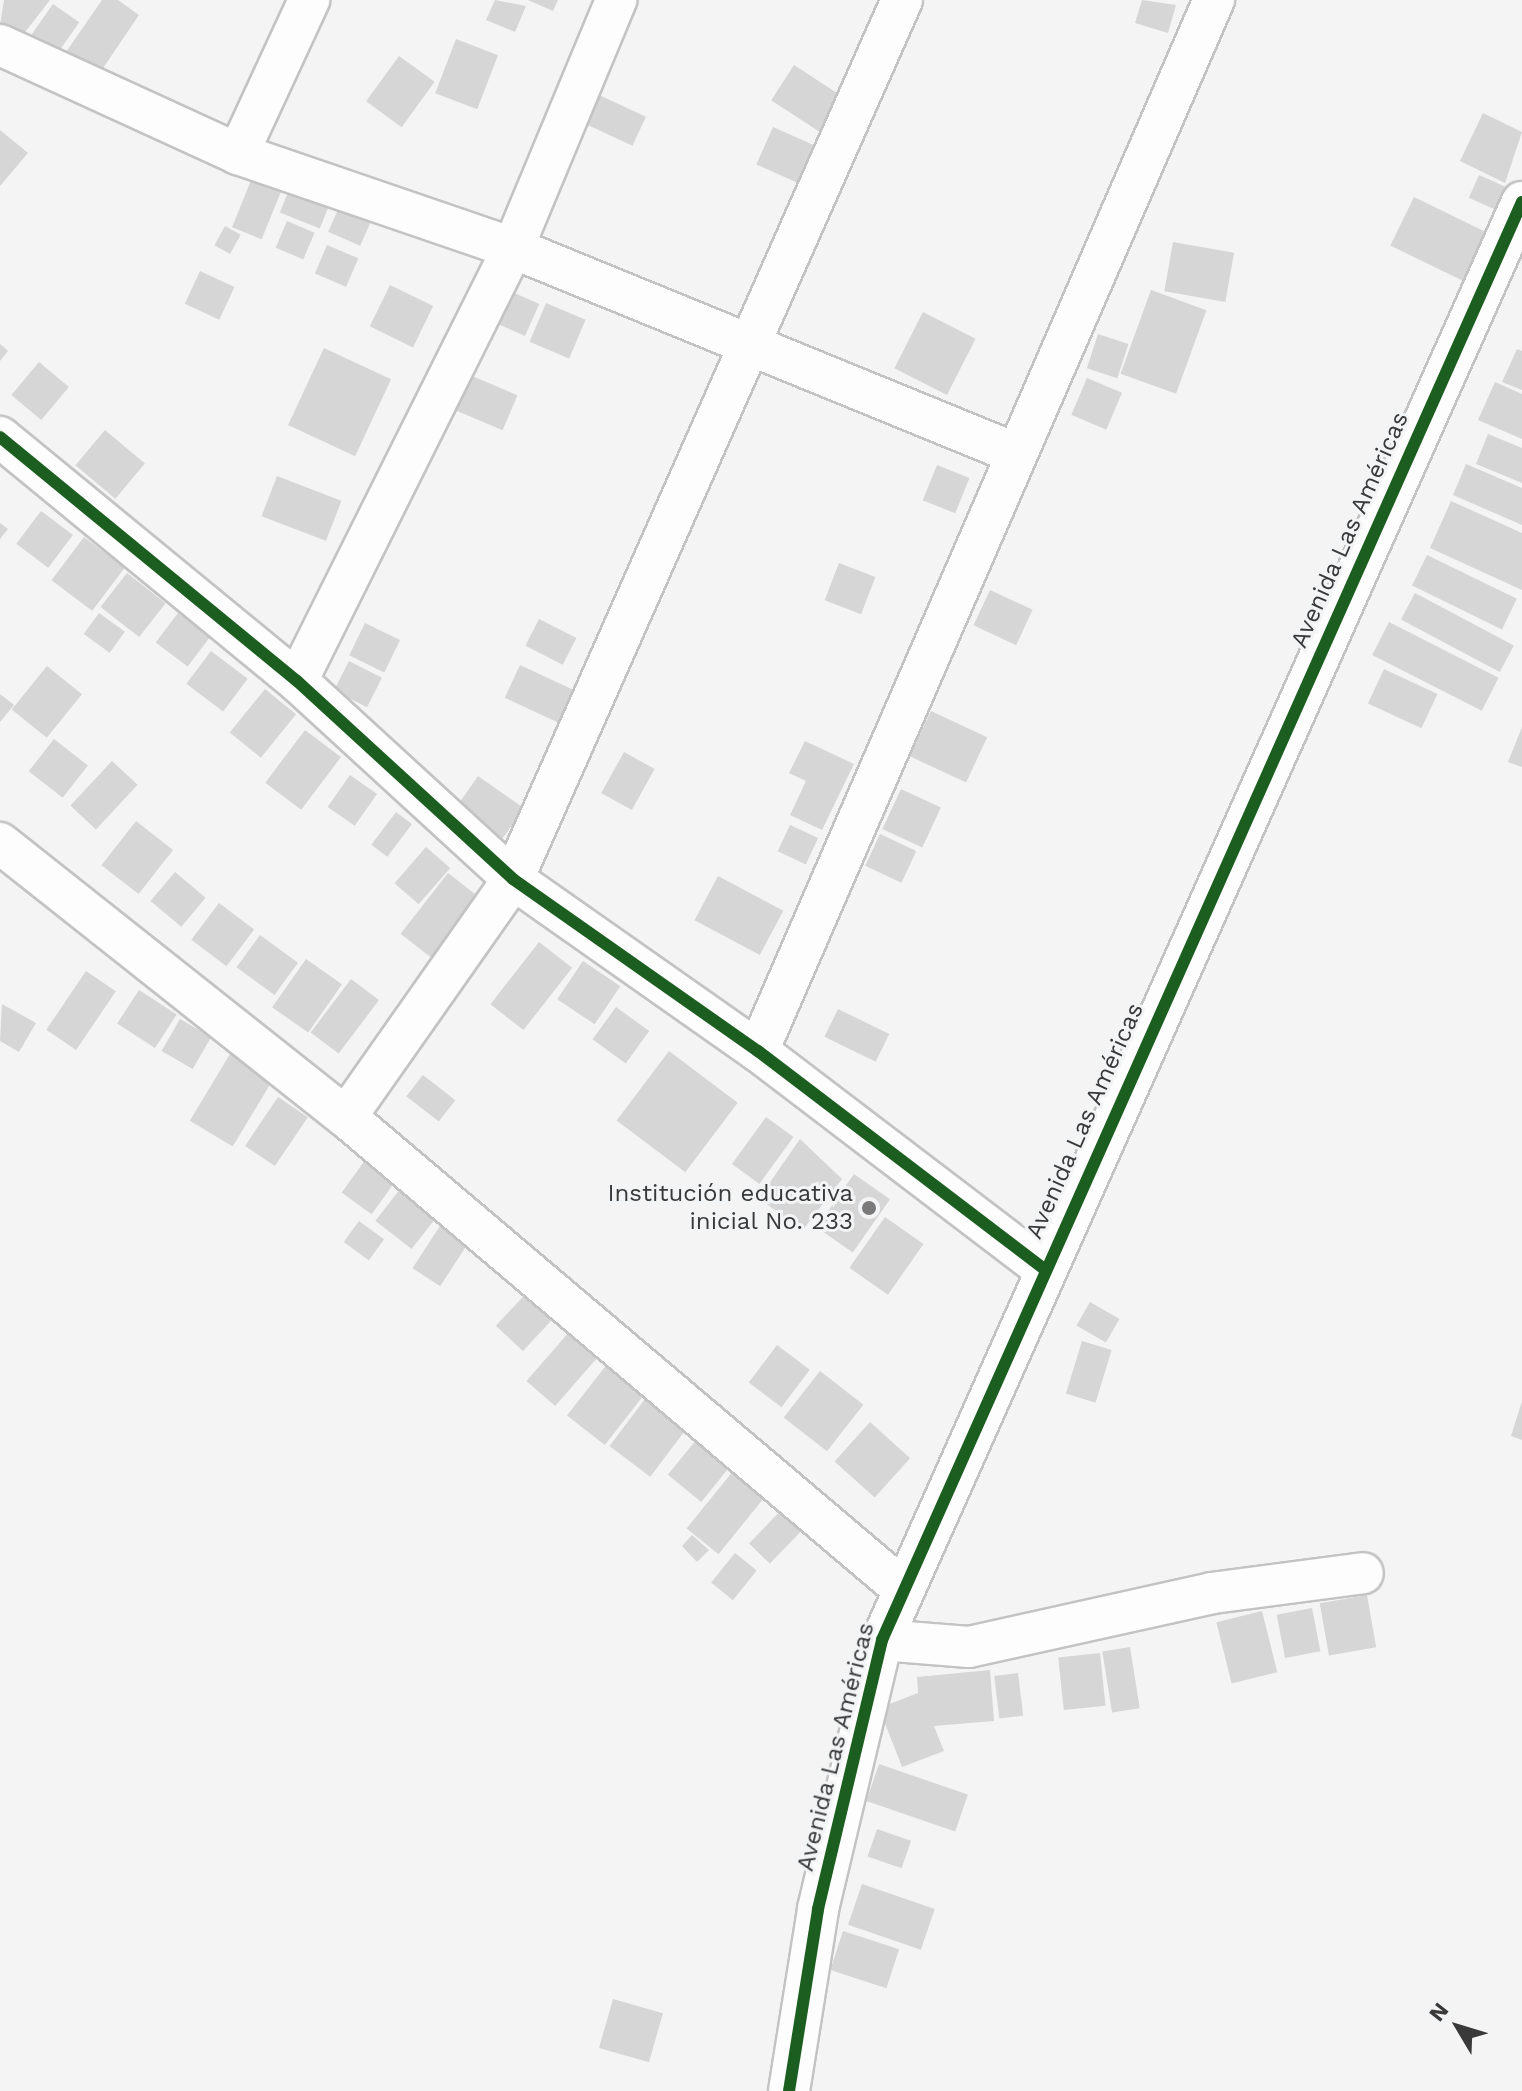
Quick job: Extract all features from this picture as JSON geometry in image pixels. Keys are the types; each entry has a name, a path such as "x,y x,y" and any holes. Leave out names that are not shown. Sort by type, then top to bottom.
{"street":[{"path":"238,154 309,0"},
{"path":"297,681 513,248 616,0"},
{"path":"346,1117 513,879 902,0"},
{"path":"758,1051 1214,0"},
{"path":"0,45 238,154 513,248 1017,454"},
{"name":"Avenida Las Américas","path":"789,2091 818,1909 882,1640 1043,1268 1512,251 1522,202"},
{"path":"0,437 297,681 513,879 758,1051 1043,1268"},
{"path":"0,843 346,1117 903,1589"},
{"path":"882,1640 969,1647 1212,1593 1363,1573"}],"building":[{"path":"4,0 50,0 19,40 0,25"},
{"path":"102,0 118,0 139,15 99,74 66,52"},
{"path":"495,0 526,6 515,32 486,20"},
{"path":"528,0 558,0 553,11"},
{"path":"1142,0 1176,5 1168,33 1135,23"},
{"path":"53,4 79,22 54,58 28,40"},
{"path":"456,39 498,55 477,109 435,93"},
{"path":"399,56 435,82 402,127 366,101"},
{"path":"794,65 844,98 821,133 771,100"},
{"path":"597,94 646,117 632,146 583,123"},
{"path":"1483,113 1522,132 1505,183 1460,161"},
{"path":"773,127 816,146 799,184 756,164"},
{"path":"0,130 28,153 0,186"},
{"path":"256,168 286,180 262,239 232,227"},
{"path":"1479,175 1506,187 1496,210 1469,198"},
{"path":"293,180 333,196 320,229 280,212"},
{"path":"344,196 376,210 360,246 328,232"},
{"path":"1414,197 1487,233 1463,281 1390,246"},
{"path":"287,221 315,233 303,259 276,248"},
{"path":"225,226 241,235 230,254 214,245"},
{"path":"1173,242 1234,253 1225,302 1164,291"},
{"path":"327,245 358,258 346,287 315,274"},
{"path":"200,271 234,287 219,320 185,304"},
{"path":"390,285 433,306 413,347 370,326"},
{"path":"1151,290 1206,310 1176,394 1121,374"},
{"path":"510,291 539,304 525,336 496,323"},
{"path":"546,303 586,320 569,358 530,342"},
{"path":"923,312 976,339 947,395 894,368"},
{"path":"1098,334 1128,344 1117,378 1087,368"},
{"path":"0,344 8,351 0,361"},
{"path":"324,348 391,379 355,456 288,425"},
{"path":"1517,349 1522,351 1522,390 1502,382"},
{"path":"39,362 69,387 41,420 11,395"},
{"path":"465,373 517,395 503,430 450,408"},
{"path":"1087,378 1122,393 1106,430 1071,415"},
{"path":"1495,382 1522,394 1522,439 1478,420"},
{"path":"105,430 145,463 115,499 75,465"},
{"path":"1488,434 1522,448 1522,483 1476,464"},
{"path":"1466,464 1522,488 1522,525 1453,495"},
{"path":"937,465 969,478 955,513 923,500"},
{"path":"277,476 341,501 326,541 262,516"},
{"path":"1451,501 1522,533 1522,590 1430,548"},
{"path":"41,511 73,535 48,568 16,544"},
{"path":"0,523 8,529 0,539"},
{"path":"84,537 125,568 92,611 52,580"},
{"path":"1427,555 1517,599 1502,629 1412,586"},
{"path":"839,563 875,577 861,614 825,600"},
{"path":"127,573 166,603 139,637 101,607"},
{"path":"990,590 1033,610 1016,645 974,625"},
{"path":"1415,593 1514,646 1500,672 1401,619"},
{"path":"99,613 125,632 110,653 84,634"},
{"path":"178,613 210,637 188,667 156,643"},
{"path":"539,619 576,638 563,665 525,646"},
{"path":"1389,622 1499,678 1482,711 1372,655"},
{"path":"365,623 400,640 384,672 349,655"},
{"path":"211,651 248,679 223,711 186,684"},
{"path":"349,661 382,678 367,707 334,690"},
{"path":"520,665 575,691 560,723 505,698"},
{"path":"47,666 82,694 47,738 12,710"},
{"path":"1384,669 1437,694 1421,728 1368,703"},
{"path":"265,689 296,714 261,758 230,733"},
{"path":"0,694 14,705 0,722"},
{"path":"931,711 987,737 966,783 910,756"},
{"path":"1522,727 1522,767 1508,762"},
{"path":"305,730 341,757 301,810 265,783"},
{"path":"54,739 88,765 63,798 29,771"},
{"path":"805,741 854,764 822,830 790,815 806,781 789,773"},
{"path":"624,752 655,769 632,810 601,793"},
{"path":"112,761 138,785 96,829 70,806"},
{"path":"350,775 377,794 355,826 328,807"},
{"path":"478,776 524,808 502,839 456,807"},
{"path":"901,789 941,808 922,847 882,829"},
{"path":"396,812 412,824 387,857 371,845"},
{"path":"136,821 173,850 139,894 102,865"},
{"path":"790,825 818,838 806,864 778,851"},
{"path":"880,834 916,851 901,883 865,866"},
{"path":"426,847 450,868 419,904 395,883"},
{"path":"175,872 206,898 181,927 151,901"},
{"path":"448,873 483,900 435,961 401,934"},
{"path":"718,876 783,911 760,955 695,920"},
{"path":"219,903 254,929 226,966 191,940"},
{"path":"260,935 298,963 275,995 236,967"},
{"path":"539,942 572,968 523,1030 490,1004"},
{"path":"306,959 342,984 308,1033 272,1007"},
{"path":"583,961 620,986 595,1024 557,999"},
{"path":"86,971 116,991 76,1050 46,1030"},
{"path":"351,979 379,1000 339,1054 311,1033"},
{"path":"139,990 177,1015 155,1048 117,1024"},
{"path":"2,1004 36,1023 19,1052 0,1041"},
{"path":"616,1007 649,1031 626,1063 592,1039"},
{"path":"838,1009 889,1034 876,1062 824,1037"},
{"path":"180,1019 211,1037 193,1069 162,1051"},
{"path":"669,1051 738,1103 685,1172 617,1120"},
{"path":"230,1054 273,1080 233,1147 190,1121"},
{"path":"423,1075 455,1100 439,1122 406,1096"},
{"path":"278,1097 308,1117 275,1166 245,1146"},
{"path":"766,1117 794,1137 759,1184 732,1164"},
{"path":"800,1139 842,1179 802,1231 759,1198"},
{"path":"371,1152 401,1174 372,1214 342,1192"},
{"path":"854,1174 890,1199 853,1252 817,1227"},
{"path":"408,1179 444,1207 412,1249 375,1221"},
{"path":"449,1212 477,1230 440,1286 413,1268"},
{"path":"885,1217 924,1244 888,1295 849,1268"},
{"path":"359,1221 384,1239 369,1260 344,1242"},
{"path":"532,1287 559,1312 523,1351 496,1326"},
{"path":"1090,1302 1119,1319 1106,1342 1076,1325"},
{"path":"577,1323 606,1348 555,1406 526,1381"},
{"path":"1082,1341 1112,1350 1096,1403 1066,1394"},
{"path":"777,1345 810,1370 781,1407 749,1383"},
{"path":"615,1354 653,1384 605,1445 567,1415"},
{"path":"820,1371 863,1405 827,1451 784,1417"},
{"path":"654,1387 695,1418 650,1477 609,1446"},
{"path":"1522,1401 1522,1440 1511,1436"},
{"path":"870,1422 910,1458 875,1498 835,1461"},
{"path":"705,1429 738,1456 701,1502 668,1475"},
{"path":"742,1460 774,1486 718,1554 687,1528"},
{"path":"790,1501 811,1521 770,1564 749,1543"},
{"path":"692,1535 709,1550 697,1562 682,1546"},
{"path":"735,1553 757,1571 733,1600 711,1583"},
{"path":"1367,1595 1376,1647 1329,1656 1320,1603"},
{"path":"1312,1608 1320,1651 1285,1658 1277,1615"},
{"path":"1262,1611 1277,1672 1232,1683 1216,1622"},
{"path":"1130,1647 1140,1708 1112,1713 1102,1651"},
{"path":"1100,1653 1106,1706 1064,1710 1058,1657"},
{"path":"990,1670 994,1721 934,1726 944,1751 902,1767 879,1708 918,1693 917,1677"},
{"path":"1018,1673 1023,1716 999,1719 994,1676"},
{"path":"879,1764 968,1795 955,1831 866,1801"},
{"path":"877,1829 911,1841 902,1868 868,1856"},
{"path":"862,1884 935,1909 921,1950 848,1925"},
{"path":"843,1931 899,1949 886,1988 830,1970"},
{"path":"613,1999 663,2013 649,2062 599,2048"}],"cycle path":[{"path":"789,2091 818,1909 882,1640 1522,202"},
{"path":"0,437 297,681 513,879 758,1051 1043,1268"}],"place":[{"name":"Institución educativa inicial No. 233","path":"869,1208"}]}
